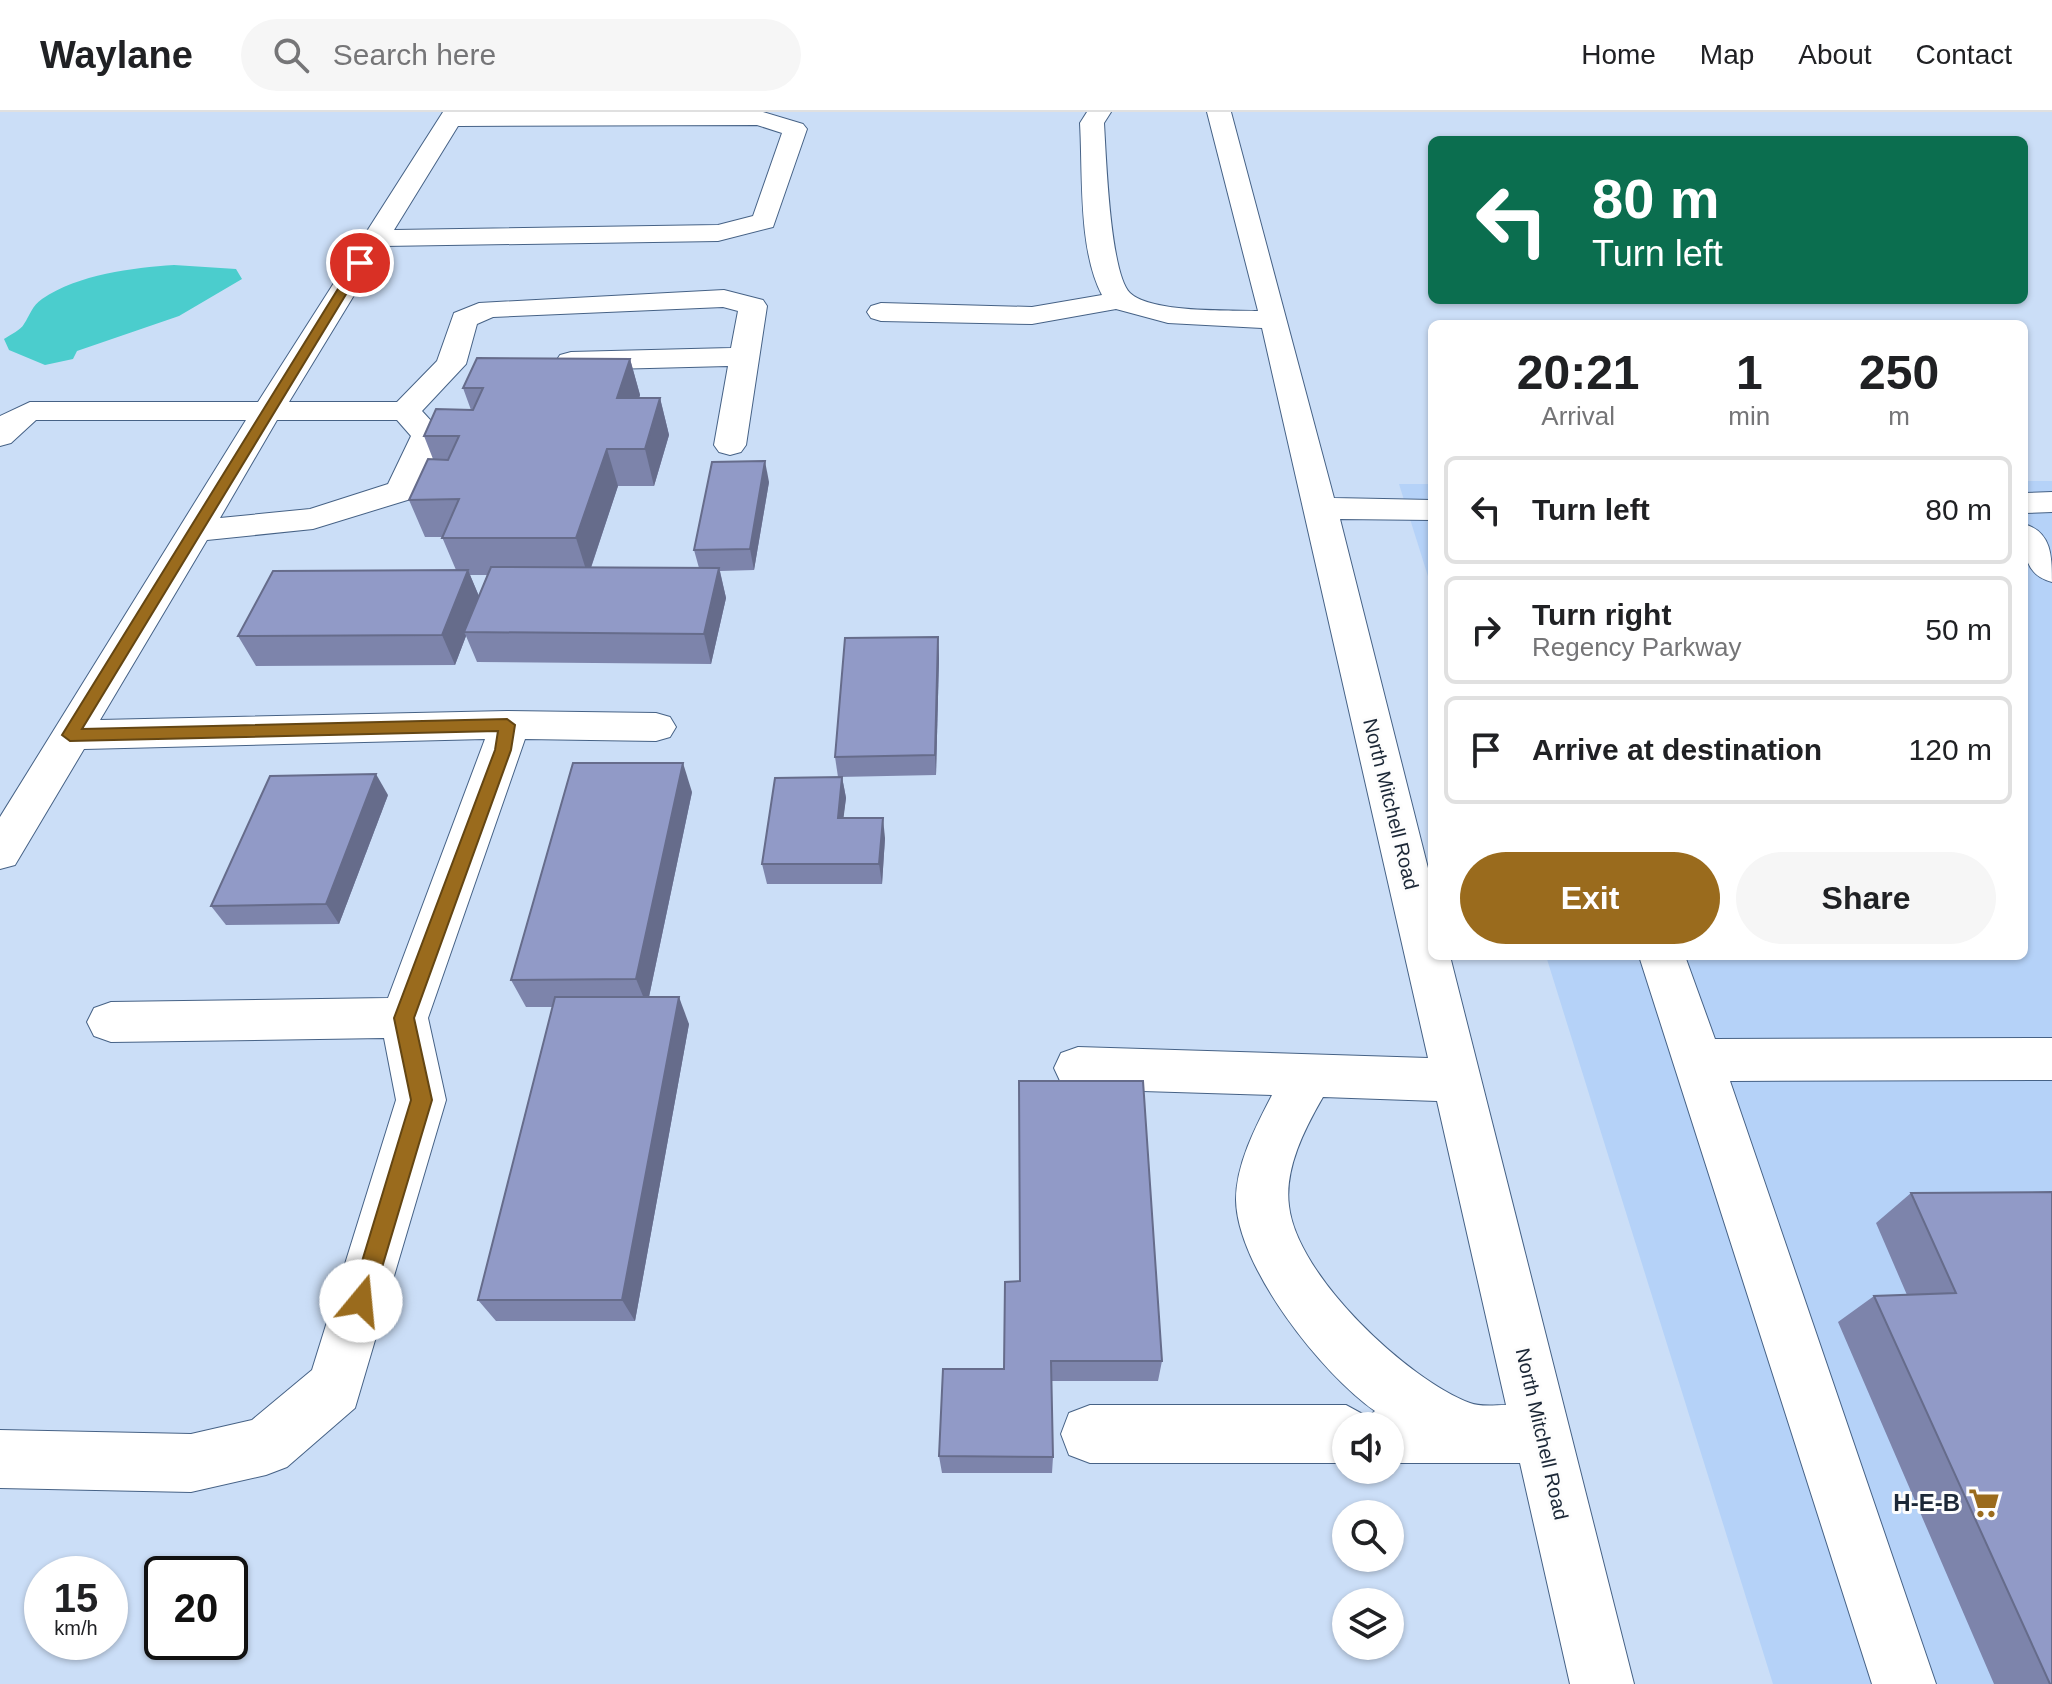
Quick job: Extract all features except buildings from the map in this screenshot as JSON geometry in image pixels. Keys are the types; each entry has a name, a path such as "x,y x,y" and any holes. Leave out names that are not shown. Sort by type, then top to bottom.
{"street":[{"path":"1099,112 1092,123 1106,274 1119,299 1145,311 1275,320"},
{"name":"North Mitchell Road","path":"1219,112 1275,320 1428,956"},
{"path":"0,853 268,410 375,238 453,116 759,118 795,129 764,221 718,233 375,238"},
{"path":"405,411 451,364 464,319 489,309 724,298 753,306 730,445"},
{"path":"881,312 1054,315 1089,311 1119,299"},
{"path":"544,362 744,357"},
{"path":"451,364 482,364"},
{"path":"0,436 13,421 30,411 268,410 405,411 428,435 402,491 313,519 196,531"},
{"path":"2028,503 2052,502"},
{"path":"1320,508 1428,510"},
{"path":"2028,540 2052,571"},
{"path":"70,735 507,725 656,727"},
{"path":"0,1459 191,1463 266,1446 335,1388 421,1100 404,1018 503,750 507,725"},
{"name":"North Mitchell Road","path":"1429,960 1602,1684"},
{"path":"1663,960 1904,1684"},
{"path":"111,1022 404,1018"},
{"path":"1699,1060 2052,1059"},
{"path":"1078,1068 1458,1080"},
{"path":"1309,1076 1284,1122 1262,1196 1272,1241 1311,1310 1357,1364 1403,1400 1467,1433"},
{"path":"1090,1434 1332,1434"},
{"path":"1404,1434 1542,1434"}],"shaded area":[{"path":"174,265 236,269 242,279 179,316 77,351 73,359 45,365 9,350 4,339 23,326 39,302 57,290 106,274"},
{"path":"2028,481 2052,481 2052,1684 1773,1684 1547,960 2028,960"},
{"path":"1399,484 1428,484 1428,576"}],"place":[{"name":"H-E-B","path":"1984,1503"}],"route":[{"path":"360,263 70,735 507,725 503,750 404,1018 421,1100 361,1301"}]}
